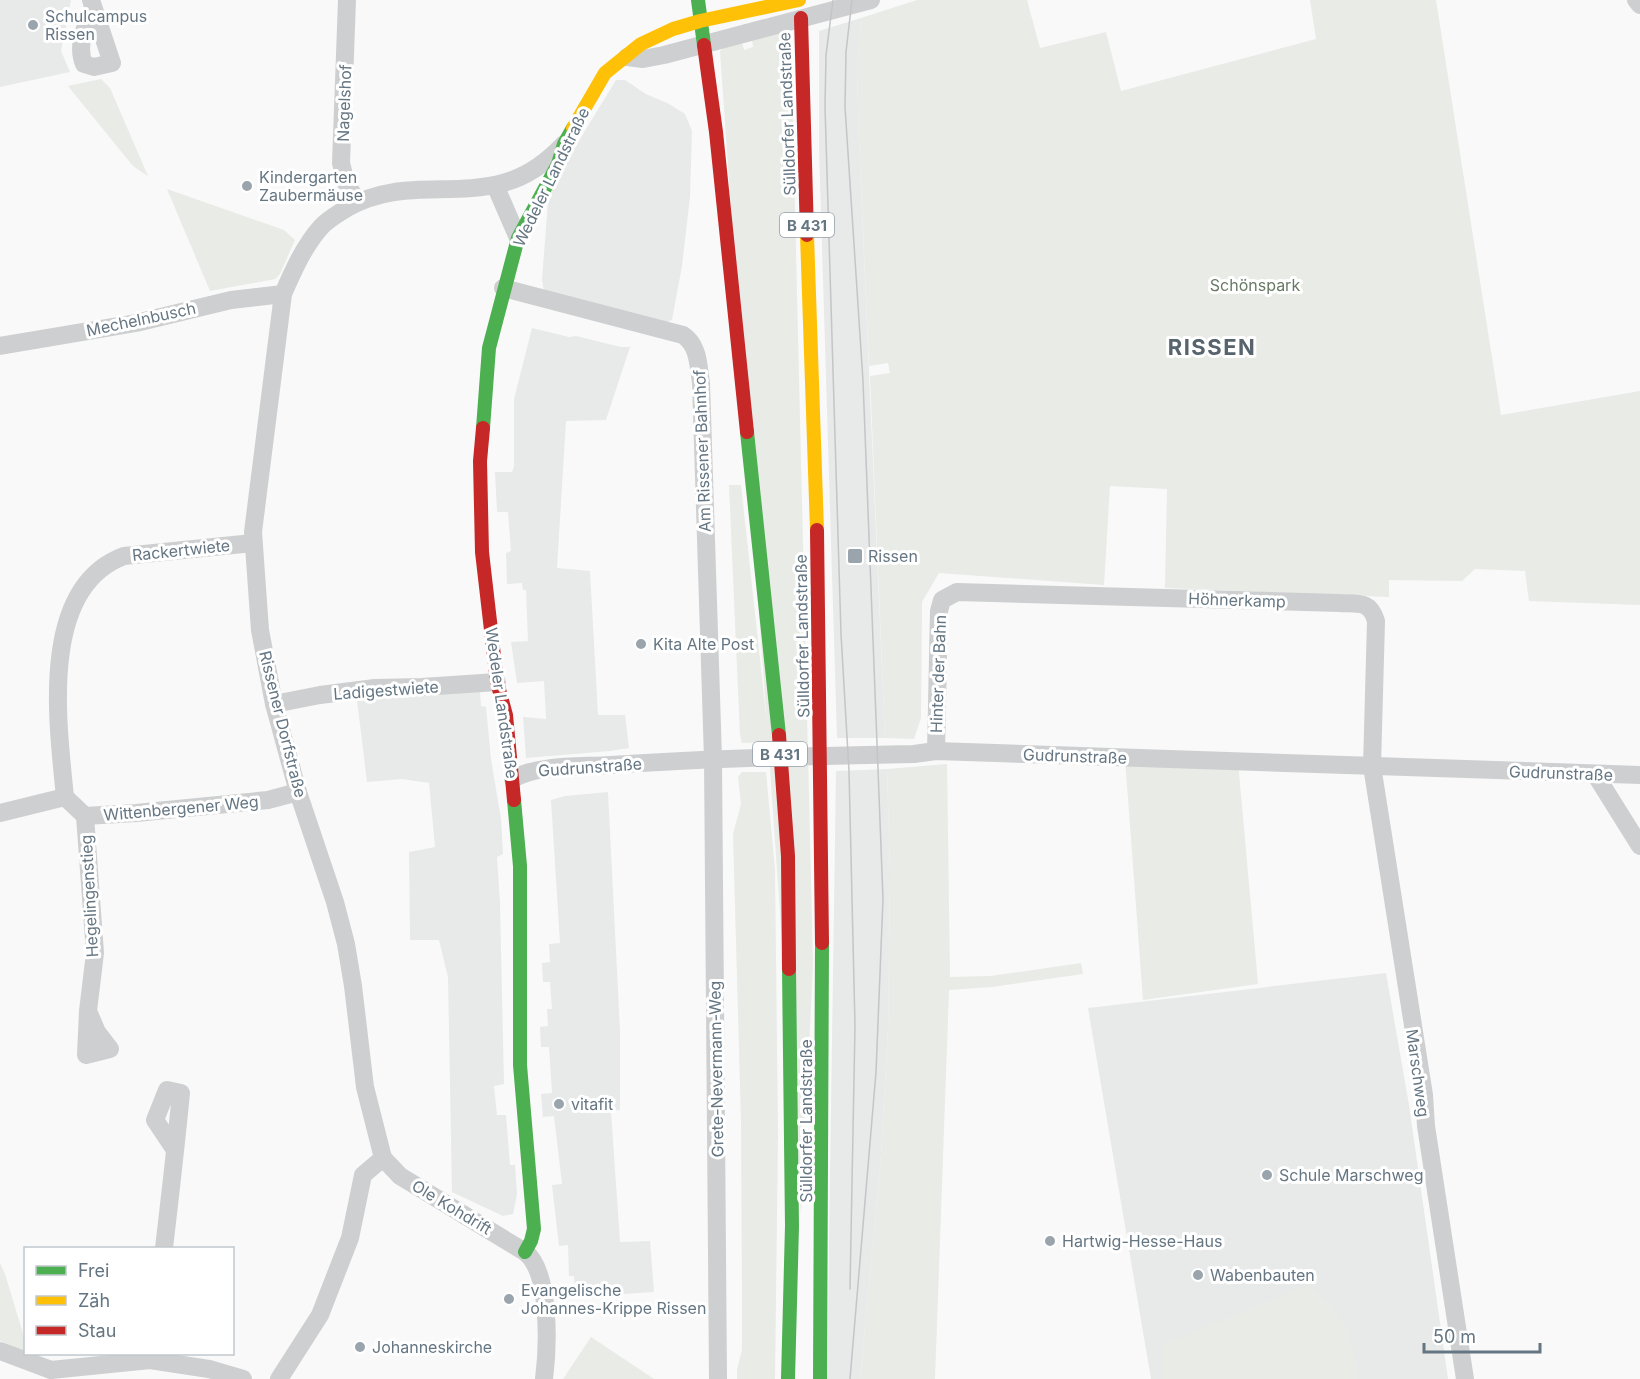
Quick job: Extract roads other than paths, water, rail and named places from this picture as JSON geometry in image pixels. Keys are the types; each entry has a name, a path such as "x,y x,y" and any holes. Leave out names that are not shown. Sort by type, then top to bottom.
{"main road":[{"name":"B 431","path":"698,0 700,21"},
{"name":"Wedeler Landstraße","path":"525,1252 533,1236 534,1221 527,1164 520,1065 520,866 506,715 497,681 482,552 480,460 489,348 518,238 558,164 564,144 605,73 641,44 658,35 700,21 801,6"},
{"name":"Sülldorfer Landstraße","path":"801,6 815,433 822,783 824,1081 820,1379"},
{"name":"Sülldorfer Landstraße","path":"700,21 716,132 779,739 788,856 792,1192 788,1379"}],"street":[{"name":"Nagelshof","path":"346,0 341,163 346,183 358,202"},
{"path":"1636,0 1640,5"},
{"path":"627,57 643,59 704,45 801,6 821,13 867,1"},
{"name":"Rissener Dorfstraße","path":"383,1158 365,1087 346,944 335,902 298,792 274,704 260,630 253,543 265,427 283,294 296,264 321,226 358,202 412,189 495,185 511,181 526,174 564,144"},
{"path":"495,185 518,238"},
{"name":"Am Rissener Bahnhof","path":"503,288 683,335 694,346 701,383 713,758"},
{"name":"Mechelnbusch","path":"0,346 136,323 231,300 283,294"},
{"name":"Rackertwiete","path":"65,797 57,698 66,626 75,600 83,587 108,562 124,556 253,543"},
{"name":"Höhnerkamp","path":"945,598 964,591 1365,604 1373,611 1376,621 1372,766"},
{"name":"Hinter der Bahn","path":"936,751 938,619 940,605 945,598"},
{"name":"Ladigestwiete","path":"274,704 375,688 497,681"},
{"name":"Gudrunstraße","path":"513,779 523,773 535,771 713,758 914,754 936,751 1640,775"},
{"name":"Grete-Nevermann-Weg","path":"713,758 718,1379"},
{"name":"Marschweg","path":"1372,766 1424,1095 1426,1126 1465,1379"},
{"path":"1594,774 1640,846"},
{"name":"Wittenbergener Weg","path":"65,797 85,816 268,800 298,792"},
{"path":"0,813 65,797"},
{"name":"Hegelingenstieg","path":"85,816 95,952 88,1011"},
{"path":"164,1247 175,1150"},
{"path":"279,1379 320,1315 350,1238 363,1175 383,1158"},
{"name":"Ole Kohdrift","path":"383,1158 400,1176 525,1252"},
{"path":"525,1252 532,1258 537,1268 543,1297 547,1342 544,1379"},
{"path":"0,1351 51,1370 150,1357 209,1368 243,1379"}],"tram line":[{"path":"833,0 826,55 825,107 841,634 849,771 855,1026 850,1289"},
{"path":"850,1379 876,1072 883,899 863,381 845,107 846,52 852,0"}],"place":[{"name":"Schulcampus Rissen","path":"33,25"},
{"name":"Kindergarten Zaubermäuse","path":"247,186"},
{"name":"Rissen","path":"855,556"},
{"name":"Kita Alte Post","path":"641,644"},
{"name":"vitafit","path":"559,1104"},
{"name":"Schule Marschweg","path":"1267,1175"},
{"name":"Hartwig-Hesse-Haus","path":"1050,1241"},
{"name":"Wabenbauten","path":"1198,1275"},
{"name":"Evangelische Johannes-Krippe Rissen","path":"509,1299"},
{"name":"Johanneskirche","path":"360,1347"}],"district":[{"name":"RISSEN","path":"1212,347"}],"park label":[{"name":"Schönspark","path":"1255,285"}]}
